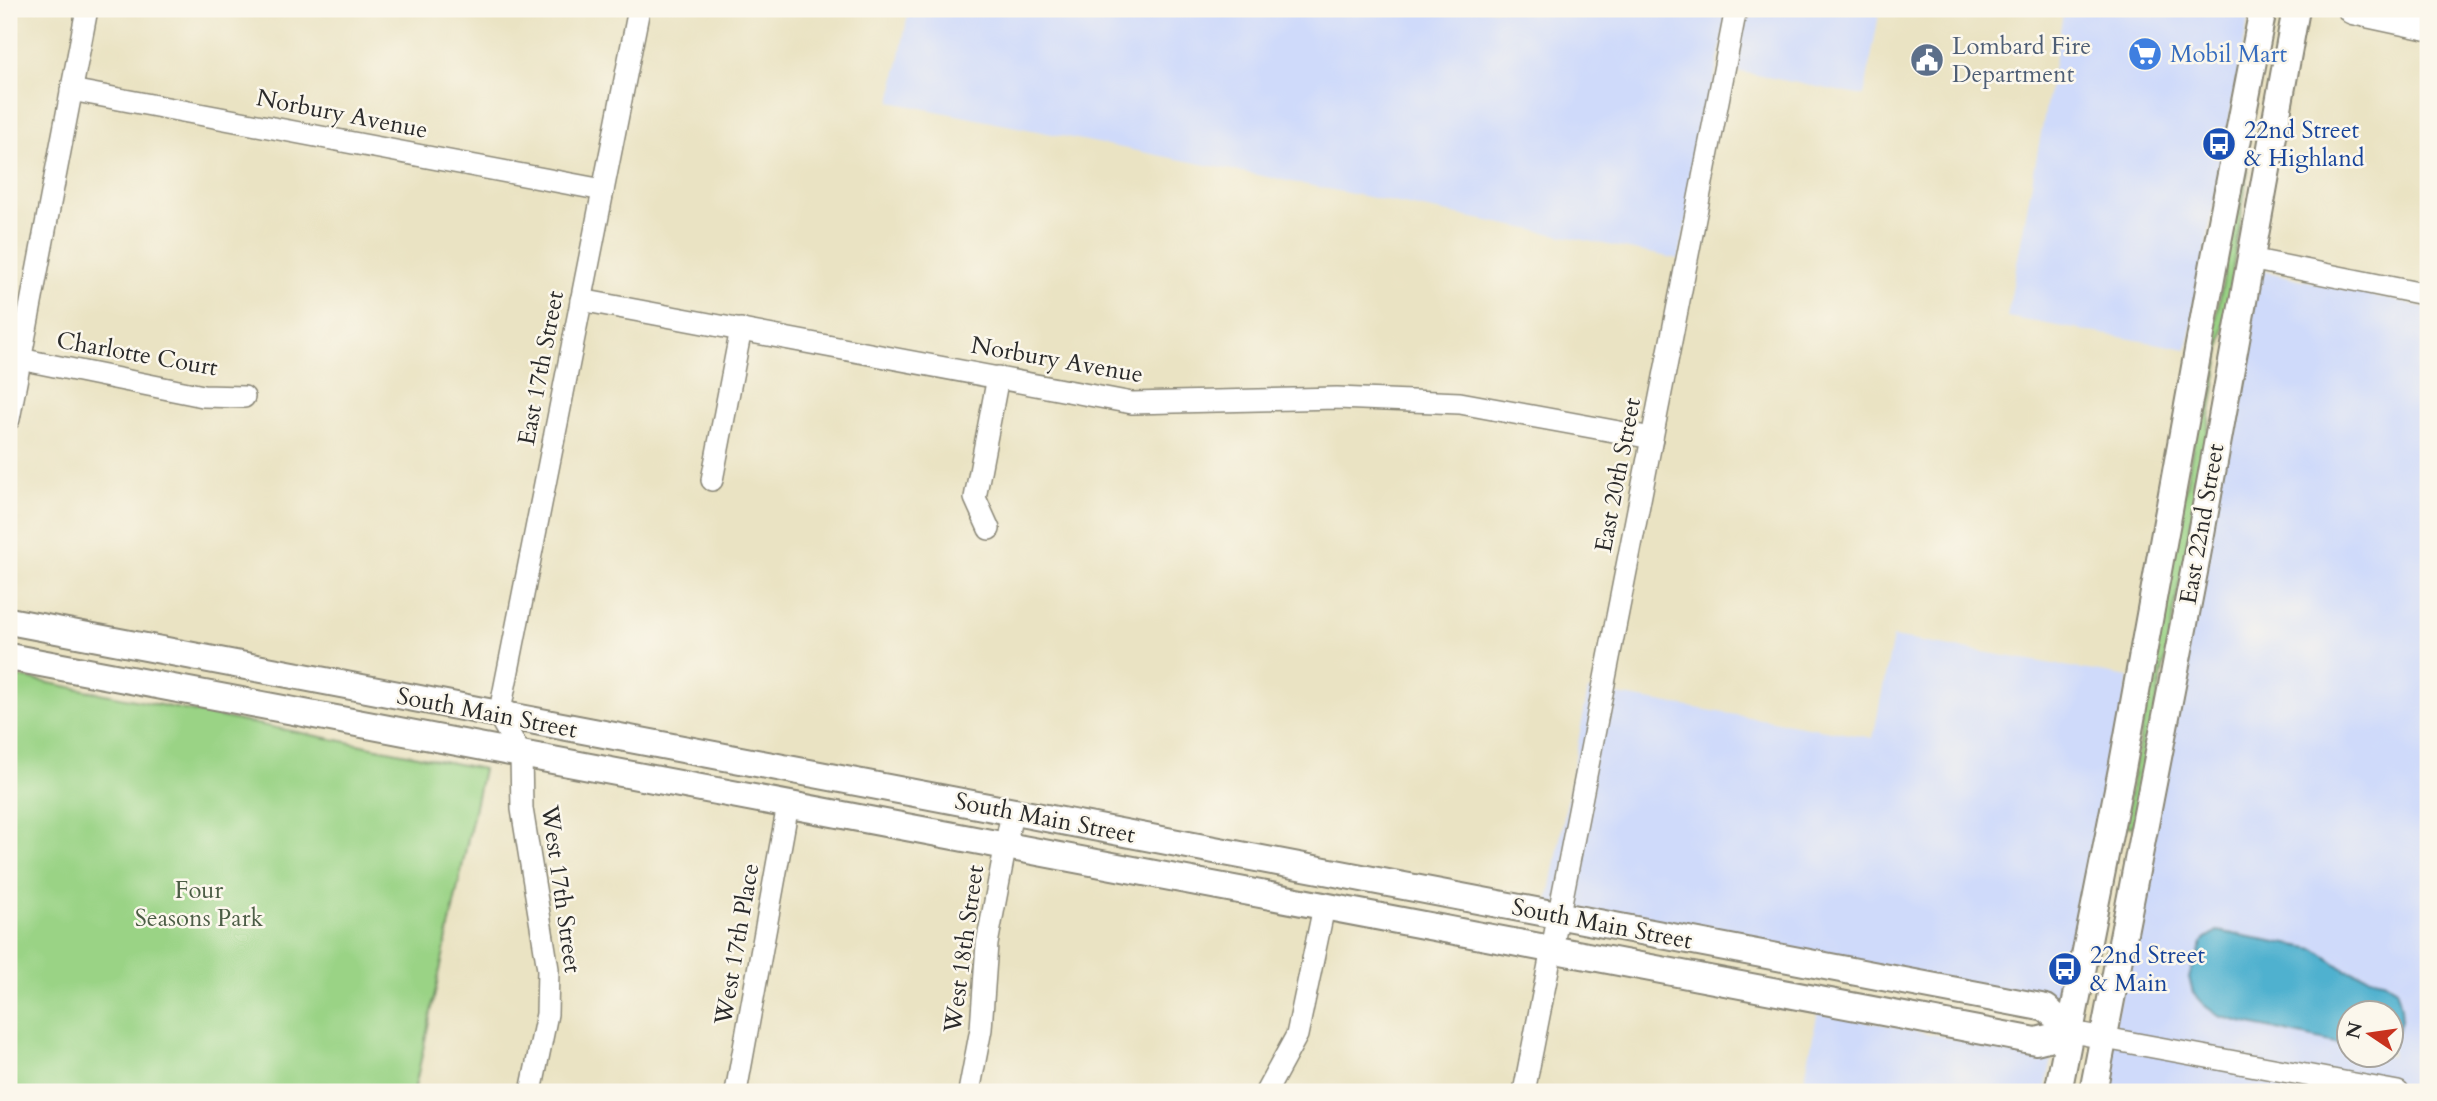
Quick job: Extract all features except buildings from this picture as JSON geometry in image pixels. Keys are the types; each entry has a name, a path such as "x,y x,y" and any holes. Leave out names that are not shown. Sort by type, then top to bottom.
{"main road":[{"path":"2353,9 2428,25"}],"street":[{"path":"9,419 87,9"},
{"name":"East 17th Street","path":"510,735 581,300 639,9"},
{"name":"East 20th Street","path":"1524,1092 1736,9"},
{"name":"East 22nd Street","path":"2058,1092 2072,1032 2263,9"},
{"name":"East 22nd Street","path":"2093,1092 2296,9"},
{"name":"Norbury Avenue","path":"71,90 603,190"},
{"path":"2250,259 2428,295"},
{"name":"Norbury Avenue","path":"581,300 1132,403 1337,398 1460,403 1652,439"},
{"path":"712,480 741,329"},
{"name":"Charlotte Court","path":"20,359 203,396 244,397"},
{"path":"989,528 975,498 998,377"},
{"name":"South Main Street","path":"9,621 510,735 788,805 2039,1042 2072,1032 2398,1092"},
{"name":"South Main Street","path":"9,657 1012,812 2046,1008 2072,1032"},
{"name":"West 17th Street","path":"510,735 548,969 547,1014 531,1092"},
{"name":"West 17th Place","path":"736,1092 788,805"},
{"name":"West 18th Street","path":"969,1092 981,1029 987,944 1012,812"},
{"path":"1266,1092 1297,1035 1324,907"}],"shaded area":[{"path":"909,9 1728,9 1679,259 891,102"},
{"path":"1743,9 1880,9 1864,96 1731,70"},
{"path":"2064,9 2250,9 2187,349 2007,317"},
{"path":"2255,269 2428,308 2428,1092 2102,1092"},
{"path":"1893,637 2129,677 2066,1006 1548,903 1588,690 1873,738"},
{"path":"1818,1011 2052,1059 2045,1092 1802,1092"}],"green space":[{"path":"2243,170 2248,171 2205,450 2133,827 2127,826 2129,798"},
{"name":"Four Seasons Park","path":"9,675 483,769 414,1092 9,1092"}],"water":[{"path":"2217,931 2315,949 2345,970 2382,980 2396,989 2399,1000 2336,1000 2336,1043 2219,1016 2193,993 2189,977 2203,941"}],"place":[{"name":"Mobil Mart","path":"2145,54"},
{"name":"Lombard Fire Department","path":"1927,60"},
{"name":"22nd Street & Highland","path":"2219,144"},
{"name":"22nd Street & Main","path":"2065,969"}]}
